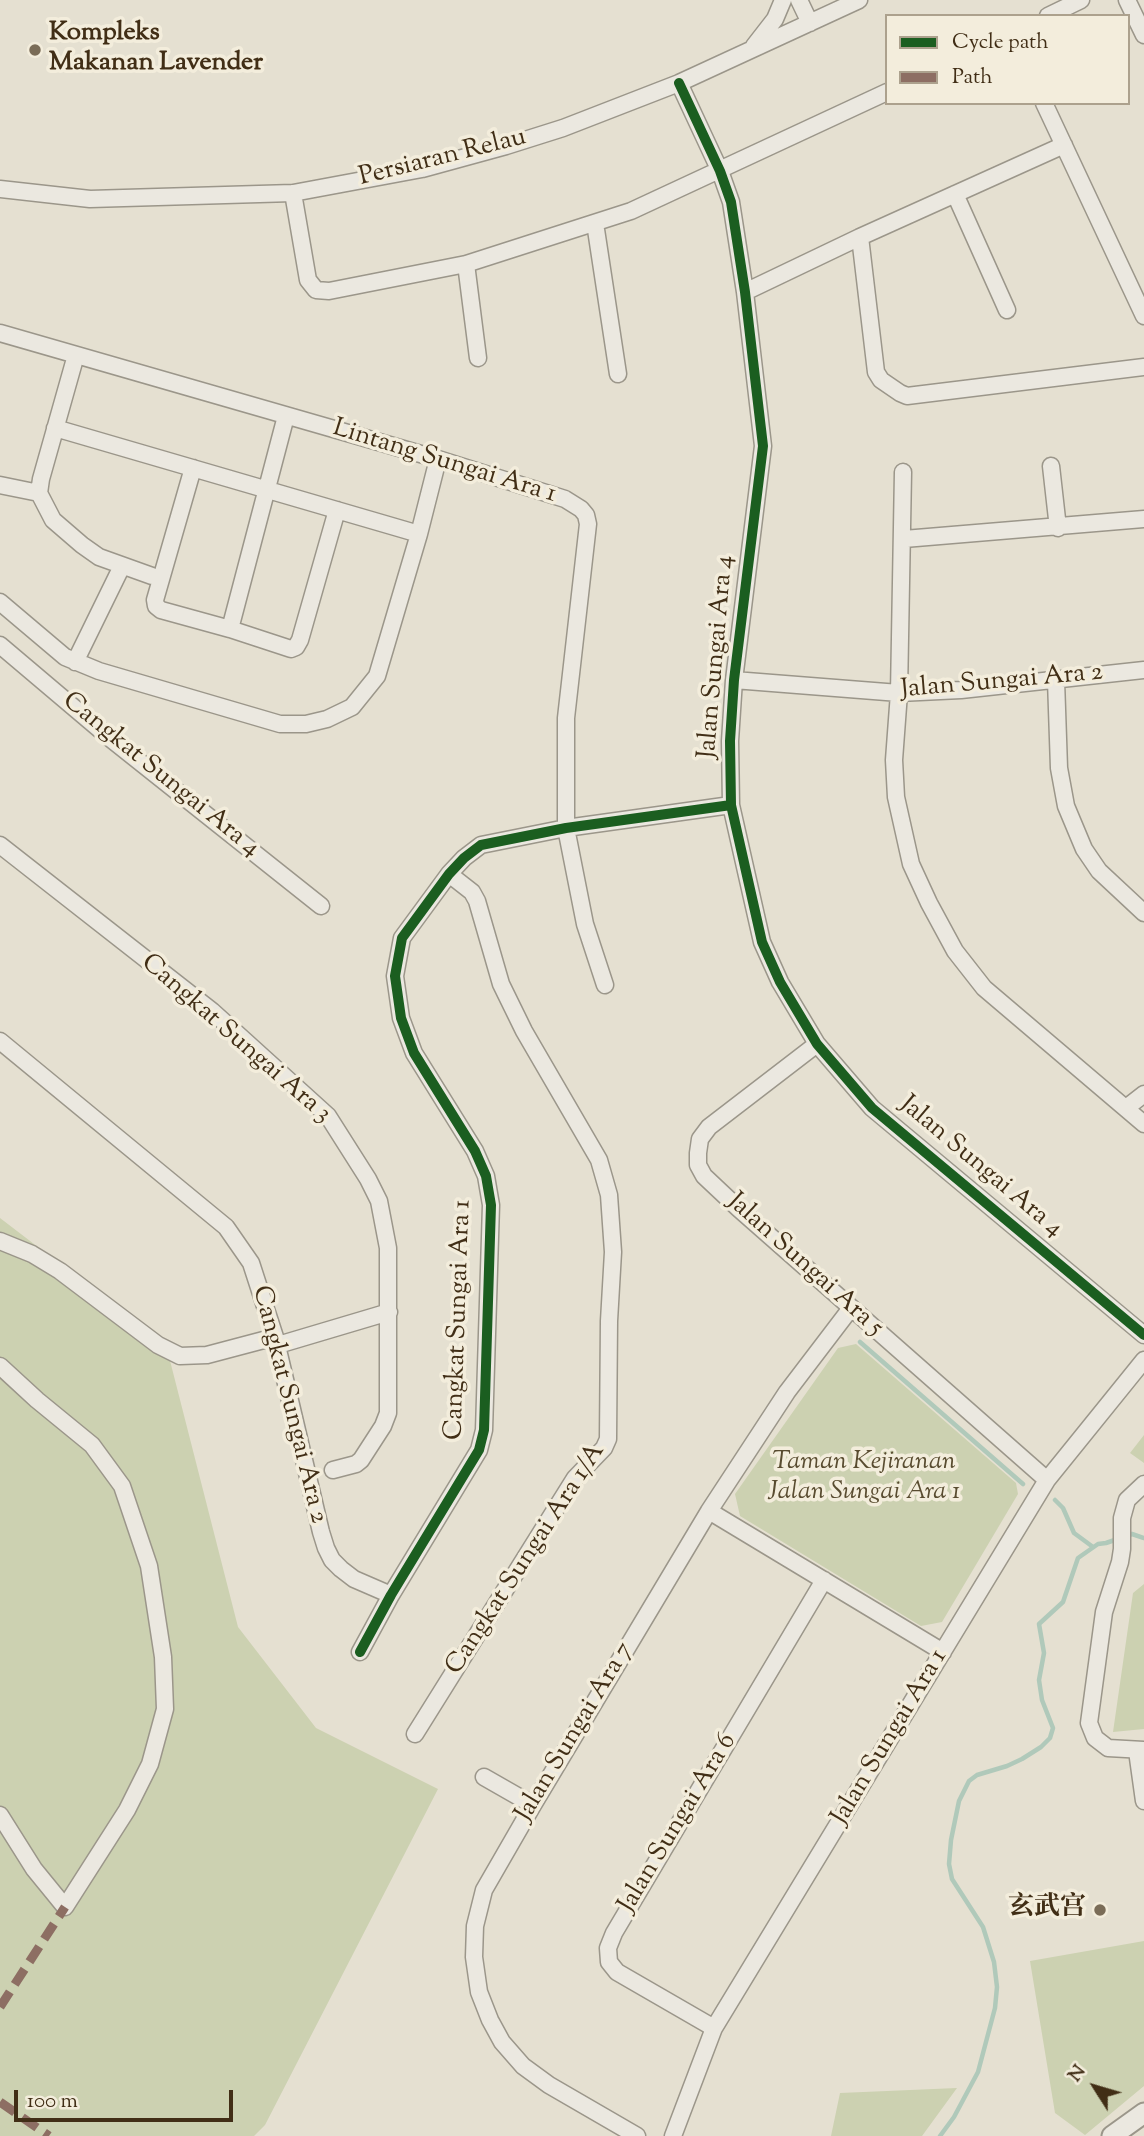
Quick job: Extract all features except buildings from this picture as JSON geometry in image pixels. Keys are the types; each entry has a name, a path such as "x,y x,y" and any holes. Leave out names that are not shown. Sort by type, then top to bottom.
{"street":[{"path":"750,51 775,19 783,0"},
{"path":"799,0 810,23"},
{"name":"Persiaran Relau","path":"2,188 90,199 293,193 422,169 562,128 679,83 859,0"},
{"path":"1052,14 1081,0"},
{"path":"1128,0 1144,35"},
{"name":"Jalan Sungai Ara 4","path":"679,83 720,171 731,202 763,446 734,680 730,741 731,805 762,942 780,982 817,1044 872,1108 1144,1335"},
{"path":"293,193 308,280 316,290 329,291 466,264 631,211 885,93"},
{"path":"1045,105 1144,316"},
{"path":"744,292 1064,145"},
{"path":"956,194 1007,310"},
{"path":"595,223 618,374"},
{"path":"860,237 876,372 881,380 900,393 907,396 1144,367"},
{"path":"466,264 478,358"},
{"name":"Lintang Sungai Ara 1","path":"0,333 438,459 565,499 574,503 586,515 588,524 566,718 566,828 585,924 605,985"},
{"path":"76,355 39,493 53,520 82,545 99,556 152,576"},
{"path":"230,629 286,416"},
{"path":"55,428 419,534"},
{"path":"0,602 65,657 75,662 279,724 306,724 327,719 352,707 377,676 438,459"},
{"path":"1051,466 1058,528"},
{"path":"193,468 155,600 156,606 161,610 291,649 300,640 338,510"},
{"path":"904,472 899,693 894,760 896,797 911,864 955,951 984,988 1144,1124"},
{"path":"0,485 39,493"},
{"path":"904,539 1144,519"},
{"path":"75,662 122,566"},
{"name":"Cangkat Sungai Ara 4","path":"0,645 111,738 321,906"},
{"name":"Jalan Sungai Ara 2","path":"734,680 899,693 961,690 1144,670"},
{"path":"1056,680 1059,768 1066,806 1084,849 1099,871 1144,913"},
{"name":"Cangkat Sungai Ara 1","path":"360,1651 479,1450 484,1430 491,1205 486,1176 475,1151 414,1053 401,1018 395,976 402,939 449,874 481,845 566,828 731,805"},
{"name":"Cangkat Sungai Ara 3","path":"0,845 212,1011 328,1116 368,1179 379,1201 388,1248 387,1413 383,1426 361,1460 333,1470"},
{"name":"Cangkat Sungai Ara 1/A","path":"415,1734 575,1478 604,1448 608,1439 613,1252 609,1195 598,1160 524,1031 501,984 477,901 472,892 449,874"},
{"name":"Cangkat Sungai Ara 2","path":"0,1041 226,1227 251,1263 277,1341 326,1548 332,1560 354,1579 391,1595"},
{"name":"Jalan Sungai Ara 5","path":"817,1044 709,1127 701,1139 698,1165 704,1176 737,1208 1047,1480"},
{"path":"1126,1108 1144,1094"},
{"path":"0,1241 51,1265 158,1345 180,1356 207,1355 277,1341 389,1312"},
{"name":"Jalan Sungai Ara 7","path":"637,2136 549,2085 523,2066 502,2042 479,1992 474,1957 484,1890 709,1511 787,1392 851,1308"},
{"name":"Jalan Sungai Ara 1","path":"673,2136 714,2028 1047,1480 1144,1360"},
{"path":"0,1366 92,1445 122,1486 149,1566 163,1657 164,1710 150,1764 127,1810 65,1907 33,1869 0,1815"},
{"path":"1144,1484 1127,1500 1122,1518 1120,1562 1104,1612 1089,1723 1095,1738 1108,1748 1141,1750 1144,1801"},
{"path":"709,1511 943,1652"},
{"name":"Jalan Sungai Ara 6","path":"714,2028 617,1972 609,1962 608,1948 621,1921 824,1580"},
{"path":"484,1777 533,1805"},
{"path":"1112,2136 1144,2113"}],"green space":[{"path":"0,1218 166,1345 238,1627 316,1728 438,1789 265,2125 254,2136 0,2136"},
{"name":"Taman Kejiranan Jalan Sungai Ara 1","path":"856,1344 1016,1483 1018,1494 942,1622 921,1626 740,1516 735,1494 838,1348"},
{"path":"1144,1435 1144,1463 1130,1453"},
{"path":"1144,1584 1144,1729 1113,1732 1133,1593"},
{"path":"1144,1941 1144,2086 1085,2135 1055,2113 1030,1961"},
{"path":"957,2088 922,2136 831,2136 840,2093"}],"waterway":[{"path":"860,1342 1023,1484"},
{"path":"1055,1500 1063,1508 1074,1533 1093,1547"},
{"path":"940,2136 954,2117 978,2072 995,2008 997,1987 994,1962 983,1927 952,1879 949,1864 951,1840 959,1801 969,1781 977,1775 1022,1759 1050,1738 1053,1728 1042,1700 1039,1680 1044,1653 1039,1624 1063,1602 1078,1558 1098,1544 1132,1534 1144,1538"}],"marked path":[{"path":"0,2007 65,1907"},
{"path":"0,2102 49,2136"}],"cycle path":[{"path":"679,83 720,171 731,202 745,292 763,446 734,680 730,741 731,805 762,942 780,982 817,1044 872,1108 1144,1335"},
{"path":"360,1652 391,1595 479,1450 484,1430 491,1205 486,1176 475,1151 414,1053 401,1018 395,976 402,938 449,874 481,845 566,828 731,805"}],"place":[{"name":"Kompleks Makanan Lavender","path":"35,50"},
{"name":"玄武宫","path":"1100,1910"}]}
